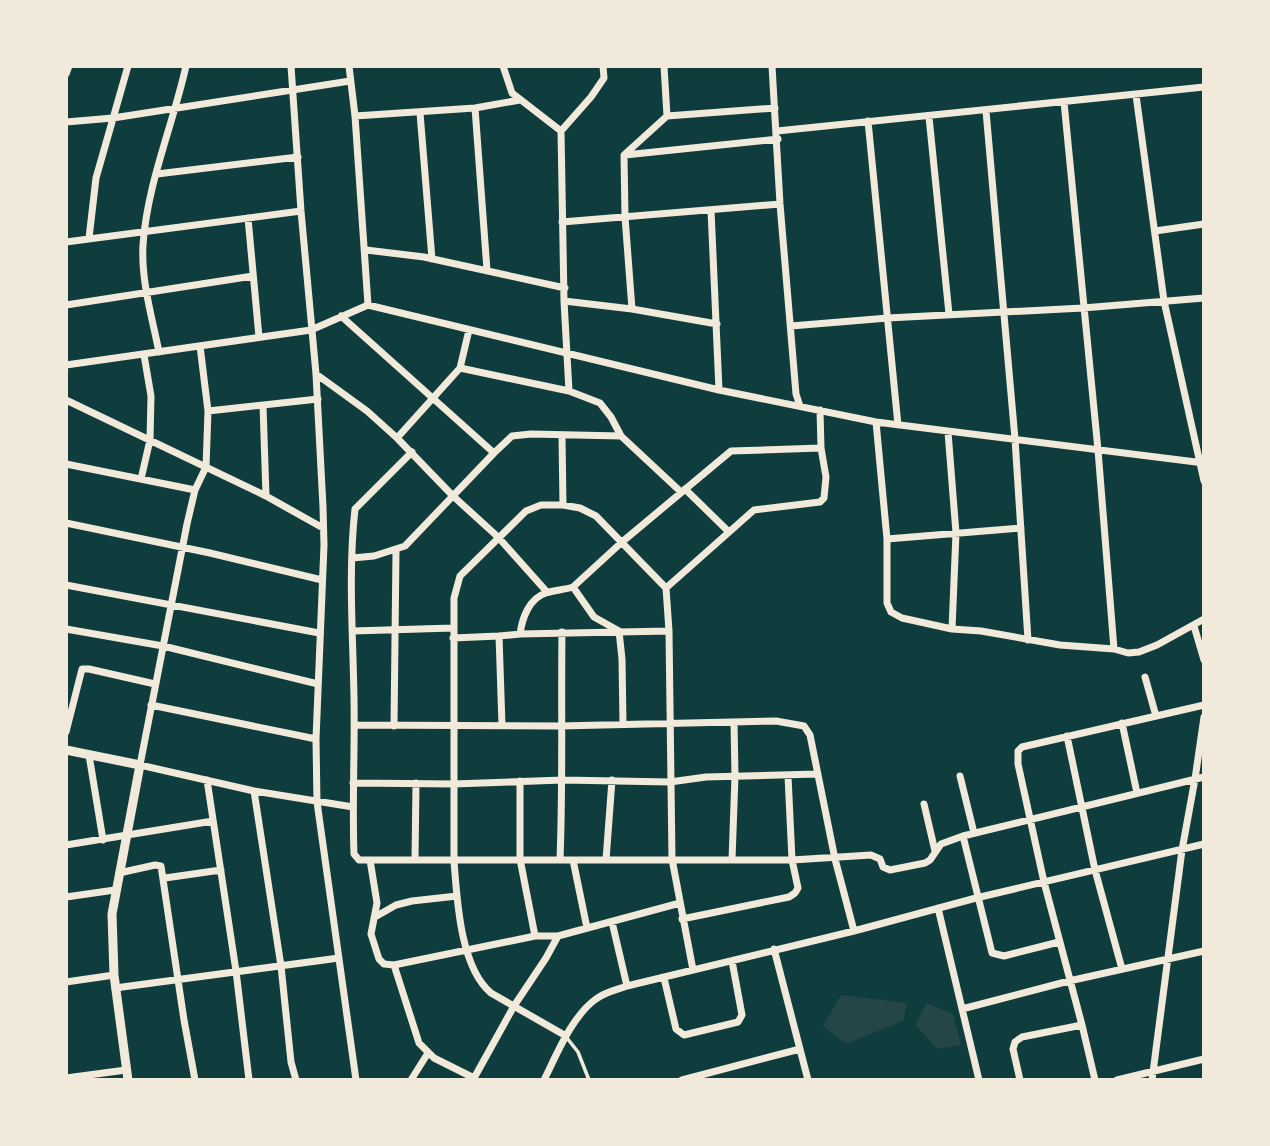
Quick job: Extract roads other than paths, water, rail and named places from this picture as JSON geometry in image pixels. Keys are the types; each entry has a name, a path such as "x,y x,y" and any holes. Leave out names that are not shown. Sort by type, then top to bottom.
{"street":[{"path":"66,74 68,66"},
{"path":"89,238 96,178 128,66"},
{"path":"159,352 147,292 143,248 157,174 177,108 186,66"},
{"path":"291,66 318,399 323,528 316,739 317,802 356,1080"},
{"path":"349,66 366,250 368,305"},
{"path":"503,66 512,93 561,131"},
{"path":"569,391 564,301 561,131 604,78 603,66"},
{"path":"664,66 667,116"},
{"path":"772,66 780,204 796,394 800,406"},
{"path":"66,122 113,118 350,81"},
{"path":"624,155 867,121 929,117 1203,87"},
{"path":"1136,95 1164,302 1203,481"},
{"path":"355,116 475,108 520,100"},
{"path":"1064,102 1098,450 1114,649"},
{"path":"475,108 487,270"},
{"path":"632,309 625,217 624,155 667,116 775,108"},
{"path":"986,111 1015,439 1028,639"},
{"path":"420,113 432,259"},
{"path":"929,117 948,314"},
{"path":"867,121 898,425"},
{"path":"157,174 298,157"},
{"path":"562,222 780,204"},
{"path":"711,210 719,390"},
{"path":"66,242 301,212"},
{"path":"248,218 259,337"},
{"path":"1155,231 1203,224"},
{"path":"366,250 432,259 565,288"},
{"path":"66,304 253,276"},
{"path":"791,326 1203,298"},
{"path":"564,301 632,309 717,324"},
{"path":"66,365 311,330 368,305 719,390 876,422 1201,462"},
{"path":"341,316 494,453"},
{"path":"397,438 460,368 469,330"},
{"path":"66,1078 127,1075 114,975 112,943 115,890 195,490 206,467 208,411 200,346"},
{"path":"141,479 150,440 151,396 144,355"},
{"path":"460,368 569,391 600,403 621,436 729,532"},
{"path":"316,374 367,411 412,452 453,496 498,537 547,592"},
{"path":"208,411 318,399"},
{"path":"66,400 266,496 323,528"},
{"path":"263,405 266,496"},
{"path":"666,588 754,510 820,502 826,489 820,410"},
{"path":"876,422 887,539 887,603 891,612 902,618 952,629 1128,653 1139,652 1203,619"},
{"path":"948,432 956,533 952,629"},
{"path":"352,558 396,551 405,546 512,436 621,436"},
{"path":"562,436 563,505"},
{"path":"520,634 523,618 531,605 547,592 573,587 622,541 731,451 821,448"},
{"path":"412,452 379,487 356,505 352,558 355,725 353,807 354,854 359,860 792,860 876,856 883,867 890,870 925,863 941,844 962,836 1199,778"},
{"path":"66,464 195,490"},
{"path":"566,1036 481,985 467,949 457,896 454,861 455,586 460,576 498,537 526,511 541,505 580,508 596,516 666,588 672,859 693,970"},
{"path":"66,523 322,580"},
{"path":"887,539 1021,528"},
{"path":"394,726 396,551"},
{"path":"66,585 319,633"},
{"path":"573,587 594,617 619,631"},
{"path":"1194,626 1203,660"},
{"path":"353,631 453,628"},
{"path":"66,629 163,646 318,684"},
{"path":"619,631 623,724"},
{"path":"453,638 562,632 669,631"},
{"path":"561,859 562,632"},
{"path":"499,636 502,725"},
{"path":"66,732 80,672 84,668 155,684"},
{"path":"1145,677 1156,716"},
{"path":"66,685 76,687"},
{"path":"151,705 316,739"},
{"path":"1095,1080 1044,882 1016,758 1018,751 1021,747 1203,705"},
{"path":"1152,1076 1182,850 1199,778 1203,717"},
{"path":"355,725 560,726 776,721 804,726 810,735 835,859 854,930"},
{"path":"732,860 734,722"},
{"path":"1122,723 1137,793"},
{"path":"1067,736 1095,870 1122,969"},
{"path":"66,750 254,790 353,807"},
{"path":"89,755 103,840"},
{"path":"353,783 454,784 563,780 670,782 735,776 817,774"},
{"path":"682,919 795,894 798,888 792,860 788,776"},
{"path":"960,776 974,833"},
{"path":"207,780 236,971 249,1080"},
{"path":"606,860 612,780"},
{"path":"520,781 520,859 535,936"},
{"path":"415,783 415,860"},
{"path":"254,790 281,966 291,1062 296,1080"},
{"path":"924,804 935,852"},
{"path":"66,845 214,821"},
{"path":"962,836 992,953 1004,956 1059,942"},
{"path":"544,1080 566,1036 594,1000 627,986 1203,844"},
{"path":"370,860 377,903 371,934 379,959 384,964 394,965 535,936 558,936 680,904"},
{"path":"573,860 587,928"},
{"path":"119,873 159,865 165,878 195,1080"},
{"path":"165,878 221,870"},
{"path":"66,897 115,890"},
{"path":"375,917 396,905 457,896"},
{"path":"938,908 979,1080"},
{"path":"612,922 627,986"},
{"path":"394,965 419,1043 434,1058 474,1079 514,1006 558,936"},
{"path":"775,949 808,1080"},
{"path":"962,1009 1069,981 1203,951"},
{"path":"115,988 339,958"},
{"path":"664,978 676,1030 679,1033 684,1035 738,1022 742,1015 732,961"},
{"path":"66,982 114,975"},
{"path":"1020,1080 1013,1049 1015,1042 1022,1037 1082,1024"},
{"path":"684,1079 800,1049"},
{"path":"411,1080 428,1053"},
{"path":"1117,1080 1152,1076 1203,1059"}],"lane":[{"path":"566,1036 578,1052 589,1080"}]}
